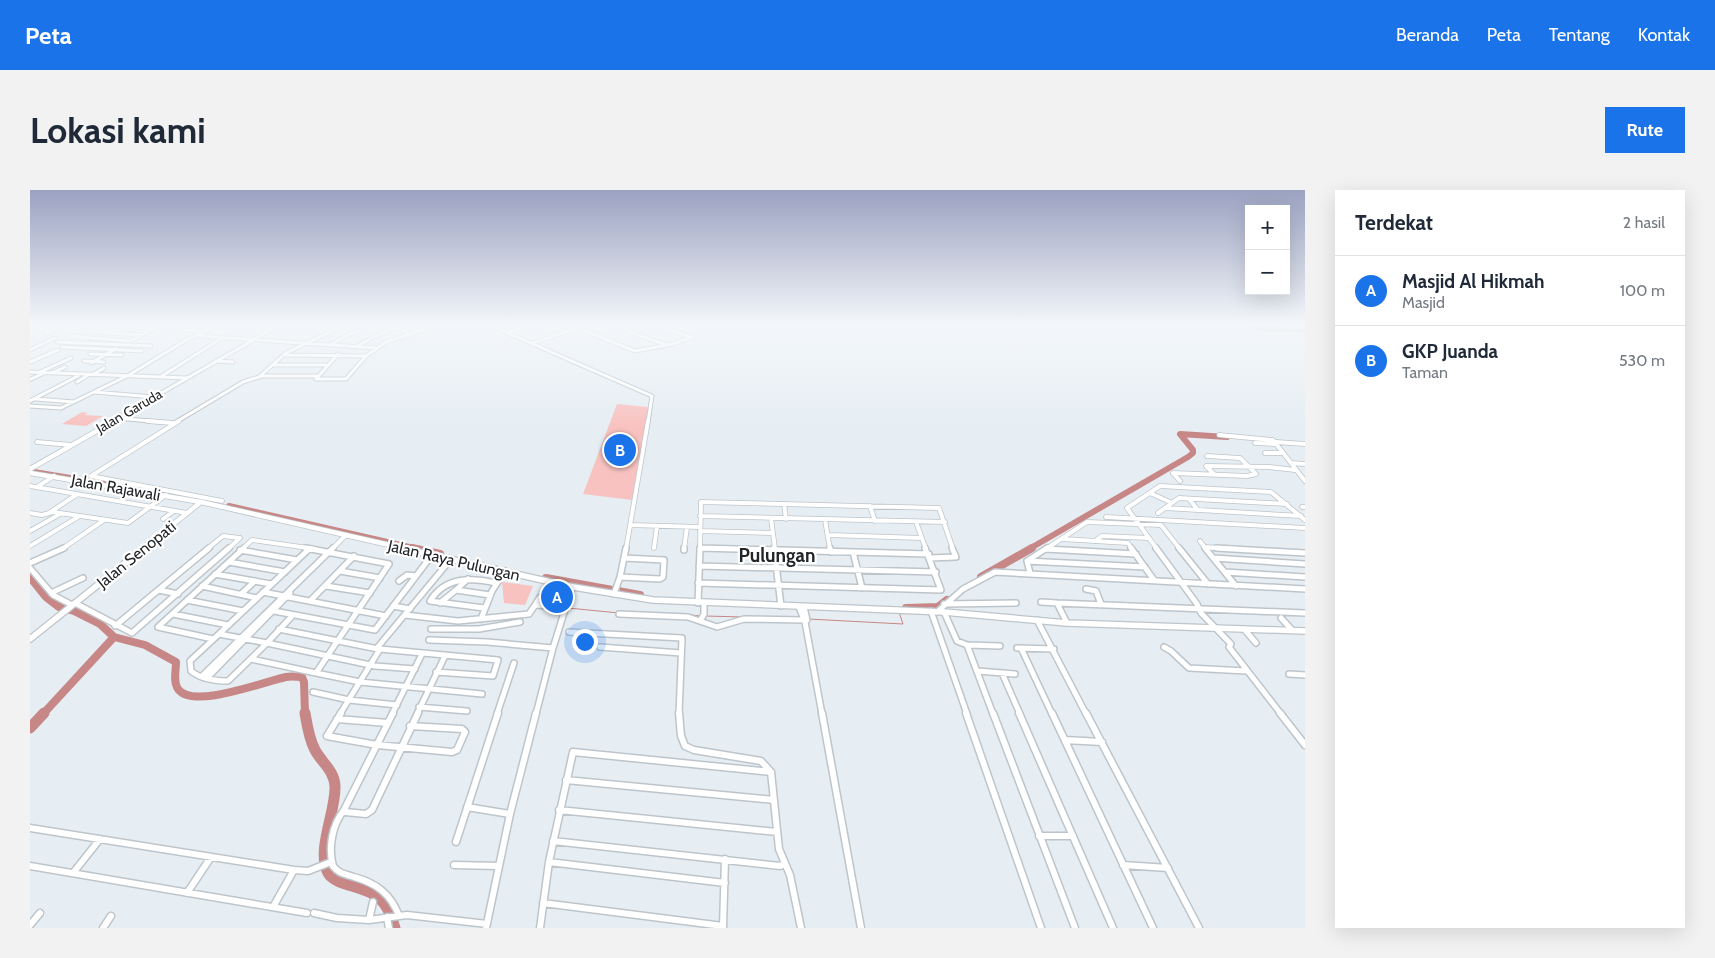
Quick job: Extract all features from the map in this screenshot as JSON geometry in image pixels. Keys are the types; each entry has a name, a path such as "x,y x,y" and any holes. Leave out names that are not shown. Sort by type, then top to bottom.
{"street":[{"path":"30,379 70,358"},
{"path":"92,362 99,358"},
{"path":"30,372 129,378 159,358"},
{"path":"162,376 187,358"},
{"name":"Jalan Garuda","path":"31,470 220,358"},
{"path":"222,501 92,476 173,423 240,384 259,376 279,358"},
{"path":"334,358 316,379 346,379 364,358"},
{"path":"568,358 652,396 624,558 615,591"},
{"path":"84,361 104,362"},
{"path":"216,361 233,362"},
{"path":"272,365 327,365"},
{"path":"51,374 65,367"},
{"path":"77,382 104,368"},
{"path":"100,375 108,370"},
{"path":"30,401 79,375"},
{"path":"30,406 60,408 93,392 137,376 187,378"},
{"path":"259,376 318,376"},
{"path":"93,392 153,397"},
{"path":"35,399 74,402"},
{"path":"117,418 173,423"},
{"path":"1219,435 1305,444"},
{"path":"36,442 71,445"},
{"path":"1255,442 1275,442"},
{"path":"1275,442 1305,481"},
{"path":"1265,453 1283,453"},
{"path":"1180,481 1173,473 1256,474 1240,458 1206,456"},
{"path":"1291,463 1305,464"},
{"path":"1214,474 1206,466 1295,470"},
{"name":"Jalan Rajawali","path":"31,470 54,476 201,502"},
{"path":"37,487 54,476"},
{"path":"30,486 187,513"},
{"path":"1305,520 1271,492 1160,486 1127,508 1214,628 1219,630 1230,644 1229,647 1246,671 1305,745"},
{"path":"1150,493 1172,503"},
{"path":"30,513 43,515 49,513 76,495"},
{"path":"49,513 130,523 166,495"},
{"path":"1158,513 1178,498 1287,504"},
{"path":"1189,499 1198,510"},
{"name":"Jalan Senopati","path":"30,639 201,502"},
{"name":"Jalan Raya Pulungan","path":"201,502 557,584 615,591 652,600 781,603 802,607 920,611 1038,622 1214,628 1245,631 1305,631"},
{"path":"700,548 853,552 953,558 956,556 943,524 945,522 939,508 703,502 700,503 698,583 704,614 700,621"},
{"path":"784,504 786,519"},
{"path":"870,506 875,521"},
{"path":"1165,508 1301,516"},
{"path":"163,519 174,510"},
{"path":"30,531 60,514"},
{"path":"700,516 945,522"},
{"path":"30,546 78,517"},
{"path":"1106,517 1163,526 1208,584"},
{"path":"771,518 781,603"},
{"path":"30,563 51,552 58,552 104,520"},
{"path":"825,520 831,552"},
{"path":"1027,560 1087,522 1136,521 1305,528"},
{"path":"698,583 938,591 942,588 916,522"},
{"path":"630,525 773,533"},
{"path":"654,548 657,526"},
{"path":"684,550 687,527"},
{"path":"245,638 347,535"},
{"path":"828,535 922,538"},
{"path":"30,568 51,593 72,605 105,618 115,626 129,633 134,632 240,538 223,536 115,626"},
{"path":"1095,541 1102,536 1149,538"},
{"path":"213,639 158,627 254,539 389,563 316,673"},
{"path":"1062,539 1126,542 1154,580"},
{"path":"1200,541 1236,586"},
{"path":"1204,547 1305,553"},
{"path":"293,615 228,682 192,674 189,663 309,549"},
{"path":"1046,549 1136,554"},
{"path":"240,550 297,560"},
{"path":"853,552 862,588"},
{"path":"274,611 375,630 432,555"},
{"path":"310,602 354,556"},
{"path":"620,577 660,579 663,577 664,560 624,558"},
{"path":"1214,558 1305,564"},
{"path":"410,726 462,729 464,732 455,751 377,745 327,737 379,649 451,559"},
{"path":"1027,560 1145,567"},
{"path":"1027,560 1030,573"},
{"path":"228,562 285,572"},
{"path":"699,566 936,572"},
{"path":"340,571 380,578"},
{"path":"481,619 490,595 504,571"},
{"path":"1225,572 1305,577"},
{"path":"1041,928 933,613 990,573 1030,573 1305,590"},
{"path":"215,574 271,584"},
{"path":"399,581 407,575 416,576"},
{"path":"51,593 83,578"},
{"path":"484,608 430,602 437,593 455,580 468,579 496,583"},
{"path":"440,603 468,579"},
{"path":"241,594 255,582"},
{"path":"548,599 557,584"},
{"path":"202,586 257,598"},
{"path":"326,586 370,593"},
{"path":"30,866 337,918 369,920 393,916 487,926 510,814 553,648 566,604 574,587"},
{"path":"1086,589 1096,591 1101,604"},
{"path":"159,590 178,594"},
{"path":"456,590 490,595"},
{"path":"263,592 386,616"},
{"path":"204,677 274,611 285,597"},
{"path":"405,615 437,620 481,619 529,614 538,598 566,604"},
{"path":"187,600 243,611"},
{"path":"1041,602 1305,613"},
{"path":"944,604 1016,603"},
{"path":"1057,603 1067,623"},
{"path":"535,605 566,604"},
{"path":"393,606 410,609"},
{"path":"802,607 861,928"},
{"path":"173,614 228,625"},
{"path":"619,614 688,617 717,627 744,619 804,619"},
{"path":"945,614 956,640 967,645 1000,646"},
{"path":"1281,618 1292,630"},
{"path":"431,629 479,629 520,622"},
{"path":"1038,622 1054,649 1199,928"},
{"path":"279,629 379,649 498,660 494,676 436,672"},
{"path":"475,641 479,629"},
{"path":"1245,631 1256,643"},
{"path":"568,632 682,638 679,723 682,740 685,746 694,750 761,761 770,772 777,832 784,864 790,875 801,928"},
{"path":"219,634 370,665 415,670"},
{"path":"429,640 475,641 553,648"},
{"path":"967,645 1075,928"},
{"path":"1164,647 1170,649 1183,665 1189,668 1246,671"},
{"path":"600,648 681,653"},
{"path":"1054,649 1019,648 1065,740 1153,928"},
{"path":"390,928 394,901 384,889 368,881 336,871 331,862 333,830 422,654"},
{"path":"344,810 348,813 366,814 370,812 444,656"},
{"path":"251,659 360,682 482,694"},
{"path":"456,842 514,663"},
{"path":"978,671 1015,674"},
{"path":"1002,673 1113,928"},
{"path":"1289,674 1305,674"},
{"path":"313,692 349,700 397,705"},
{"path":"419,707 467,711"},
{"path":"337,719 388,723"},
{"path":"1065,740 1102,742"},
{"path":"540,928 549,862 573,752 770,772"},
{"path":"566,780 774,800"},
{"path":"467,807 510,814"},
{"path":"559,810 777,832"},
{"path":"30,828 294,870 305,871 331,862"},
{"path":"1039,836 1073,836"},
{"path":"73,873 100,839"},
{"path":"553,841 780,866 784,864"},
{"path":"187,893 211,857"},
{"path":"543,903 723,927 725,859"},
{"path":"549,862 725,883"},
{"path":"454,865 499,866"},
{"path":"1123,865 1168,868"},
{"path":"273,907 294,870"},
{"path":"369,920 374,902"},
{"path":"30,925 40,913"},
{"path":"103,928 111,916"}],"shaded area":[{"path":"617,404 648,407 632,500 583,494"},
{"path":"82,412 88,413 85,415 103,416 86,426 62,424"},
{"path":"502,582 533,586 525,605 504,603"}],"waterway":[{"path":"1029,549 1188,457 1193,453 1193,450 1180,434 1227,437"},
{"path":"34,472 161,493"},
{"path":"229,506 418,549"},
{"path":"412,548 440,554"},
{"path":"981,577 1032,548"},
{"path":"30,577 46,597 59,607 74,611 100,624 114,637"},
{"path":"546,578 640,595"},
{"path":"906,608 938,607 947,600"},
{"path":"568,608 619,613"},
{"path":"808,619 903,624 899,612"},
{"path":"690,615 701,616"},
{"path":"705,616 744,617"},
{"path":"43,714 114,637"},
{"path":"114,637 145,645 176,662 176,686 186,695 198,697 213,695 286,677 302,677 304,682 305,714"},
{"path":"30,728 44,713"},
{"path":"305,713 308,732 313,746 330,771 335,786 324,853 328,873 337,881 367,891 379,898 389,912 395,928"}],"place":[{"name":"GKP Juanda","path":"620,450"},
{"name":"Masjid Al Hikmah","path":"557,597"}],"district":[{"name":"Pulungan","path":"777,555"}]}
